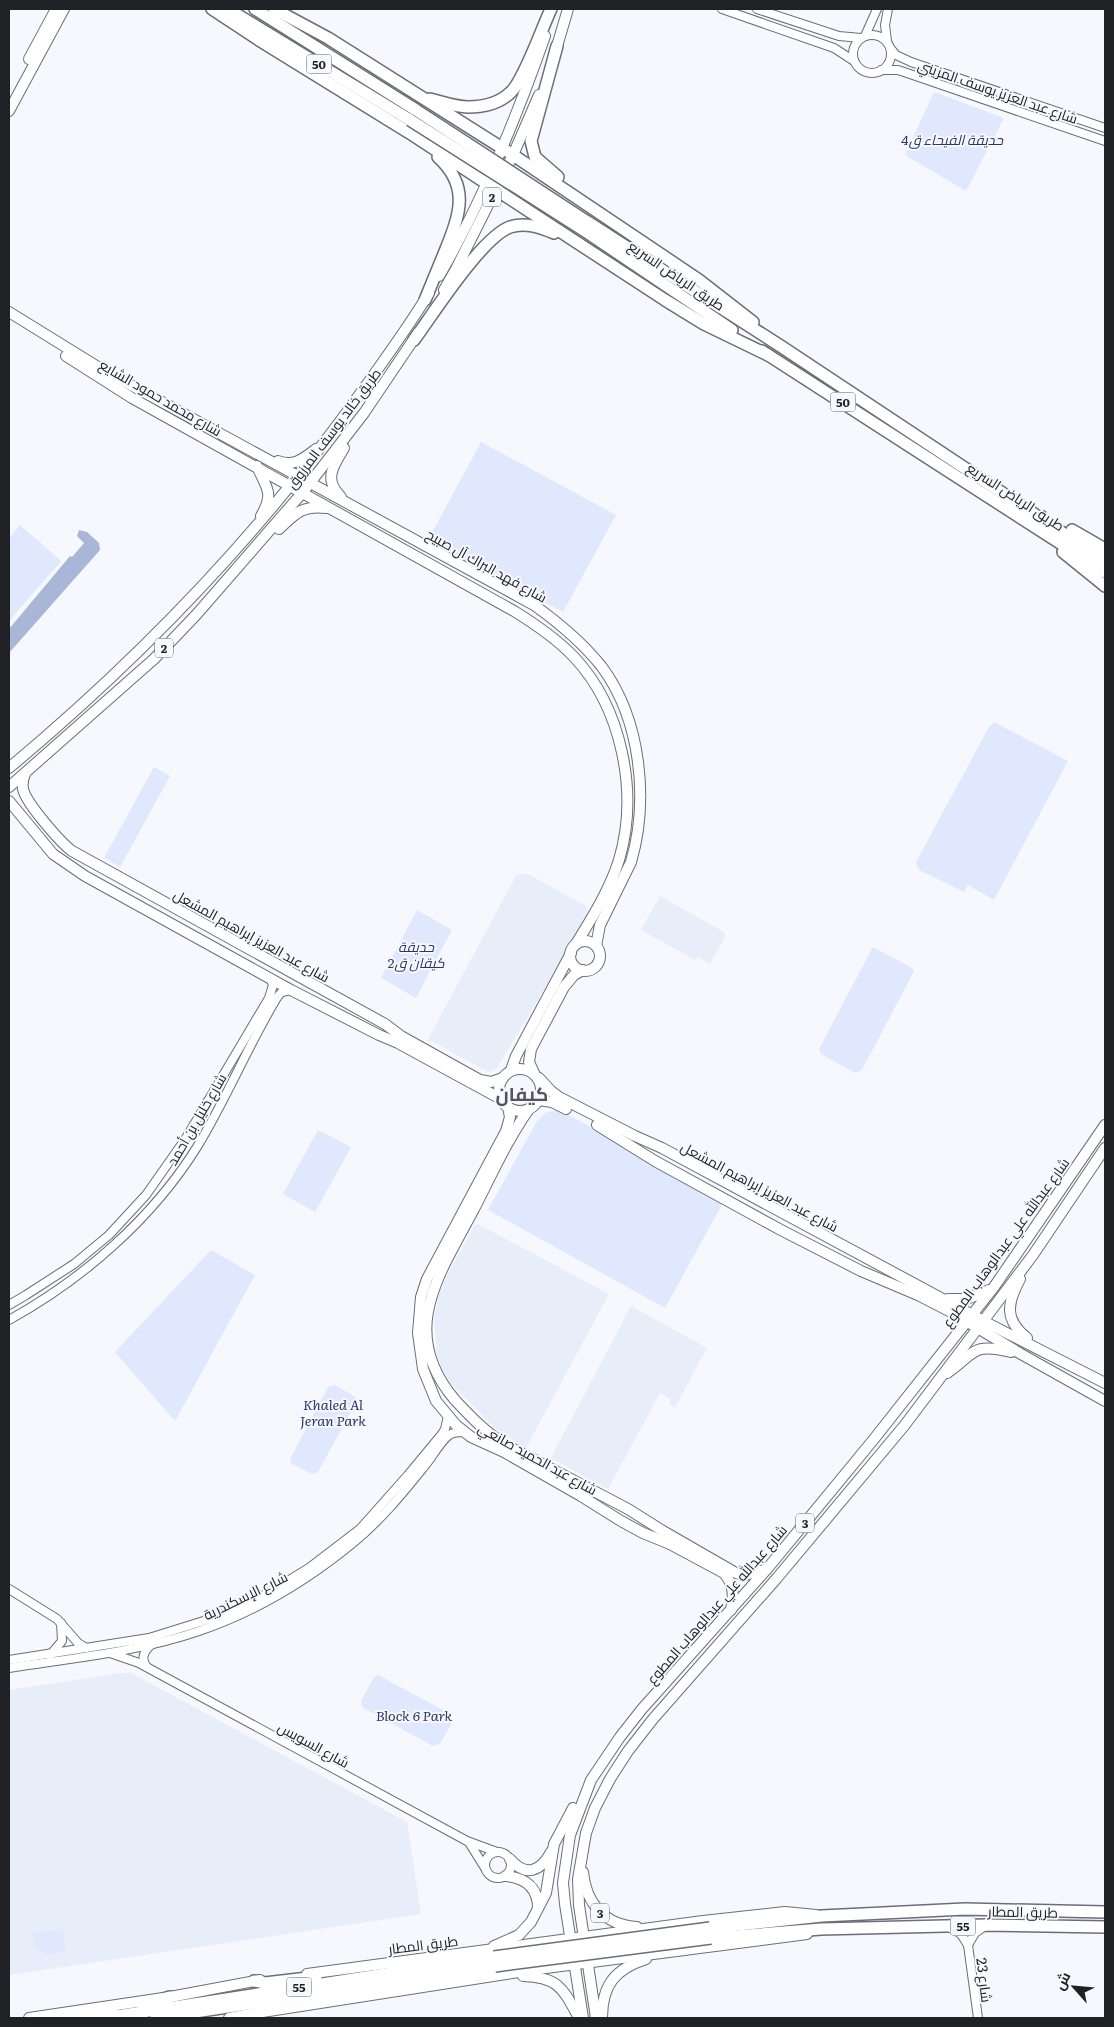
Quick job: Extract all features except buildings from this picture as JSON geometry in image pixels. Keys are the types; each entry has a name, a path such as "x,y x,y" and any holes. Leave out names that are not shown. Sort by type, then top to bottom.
{"highway":[{"path":"212,9 408,132 704,324 768,355"},
{"name":"طريق الرياض السريع","path":"228,9 413,115"},
{"name":"طريق الرياض السريع","path":"255,9 413,115 584,225 782,347 1105,561"},
{"path":"274,9 328,38 476,133 503,148 591,206 706,285 741,311 782,347"},
{"path":"418,96 467,107 491,105 502,99 512,92 521,76 552,9"},
{"path":"557,46 533,133 532,150 535,157 543,165 591,206"},
{"path":"408,132 450,170 457,181 459,194 460,207 457,222 425,300"},
{"path":"459,165 474,165 484,153 482,138 476,133"},
{"path":"529,211 523,199 526,186 536,178 549,179"},
{"path":"414,340 476,256 501,231 511,227 533,225 586,249"},
{"name":"طريق الرياض السريع","path":"584,225 768,355 1105,572"},
{"path":"1027,508 1105,549"},
{"path":"1010,510 1105,586"},
{"name":"طريق المطار","path":"104,2018 822,1916 965,1909 1105,1912"},
{"name":"طريق المطار","path":"710,1933 986,1925 1105,1927"},
{"path":"254,1981 265,1983 380,1970 390,1977 375,1987 269,2007 256,2013"},
{"name":"طريق المطار","path":"156,2018 390,1977"},
{"path":"71,2018 134,2008 170,1997"}],"main road":[{"path":"9,97 56,9"},
{"path":"9,111 64,9"},
{"name":"طريق خالد يوسف المرزوق","path":"9,787 154,659 250,555 303,492 364,413 414,340 456,269 491,186 503,148 523,98 552,9"},
{"name":"طريق خالد يوسف المرزوق","path":"9,768 128,662 185,606 292,486 333,433 413,320 491,186 513,155 545,81 568,9"},
{"name":"شارع محمد حمود الشايع","path":"9,312 60,346 250,451 300,476"},
{"name":"شارع محمد حمود الشايع","path":"9,319 132,398 303,492"},
{"path":"132,398 129,391 135,387"},
{"path":"354,507 336,490 331,476 334,465 364,413"},
{"path":"186,428 191,429 195,426 191,418"},
{"path":"250,451 282,463 293,464 307,456 333,433"},
{"path":"234,553 260,518 268,500 269,489 257,466"},
{"name":"شارع فهد البراك آل صبيح","path":"300,476 442,556 534,605 554,619 602,668 614,689 629,727 639,770 641,802 637,839 631,862 600,925 596,946"},
{"name":"شارع فهد البراك آل صبيح","path":"303,492 533,623 573,656 584,669 610,714 625,772 627,805 624,840 617,865 589,923 516,1056 511,1070"},
{"path":"250,555 300,511 309,508 331,509"},
{"path":"419,559 426,558 428,554 426,547"},
{"path":"434,568 434,561 439,556 442,556"},
{"path":"573,656 580,657 583,655 584,648"},
{"path":"584,669 587,659 595,660"},
{"path":"90,716 137,669 136,662 128,662"},
{"path":"610,714 612,716 619,716 623,710 622,707"},
{"name":"شارع عبد العزيز إبراهيم المشعل","path":"25,774 22,781 24,792 61,841 79,856 385,1024 401,1036 480,1080 491,1082 503,1078"},
{"path":"627,805 633,799 641,802"},
{"name":"شارع عبد العزيز إبراهيم المشعل","path":"9,802 53,854 85,876 291,990 398,1043 501,1099"},
{"path":"25,820 30,812 37,811"},
{"path":"72,868 79,863 79,856"},
{"path":"85,876 85,868 92,863"},
{"path":"228,955 236,950 233,941"},
{"path":"587,941 596,946 600,952 598,963 590,970 583,970 573,964 574,948 587,941"},
{"path":"244,964 242,962 242,954 248,950 252,951"},
{"path":"537,1076 523,1068 511,1070 503,1078 499,1092 501,1099 508,1107 522,1111 529,1109 539,1100 542,1089 537,1076 529,1062 531,1049 564,987 569,980 583,970"},
{"path":"320,1005 328,1000 326,992"},
{"path":"335,1013 334,1004 342,1000"},
{"path":"379,1035 385,1032 385,1024"},
{"name":"شارع عبد العزيز إبراهيم المشعل","path":"537,1076 551,1092 559,1097 627,1133 662,1148 941,1297 969,1318"},
{"name":"شارع عبد العزيز إبراهيم المشعل","path":"539,1100 557,1104 765,1221 861,1271 969,1318"},
{"name":"شارع عبد الحميد صانعي","path":"508,1107 510,1117 506,1131 435,1262 421,1297 419,1349 426,1380 436,1402 464,1432 477,1440 513,1457 643,1533 670,1544 733,1576"},
{"name":"شارع عبد الحميد صانعي","path":"529,1109 513,1134 447,1259 430,1298 426,1331 427,1346 437,1375 448,1392 484,1429 513,1449 649,1521 733,1576"},
{"name":"شارع عبدالله علي عبدالوهاب المطوع","path":"571,1940 564,1889 567,1850 574,1821 591,1780 620,1737 642,1709 767,1568 874,1439 969,1318 994,1286 1105,1125"},
{"path":"656,1161 654,1153 662,1148"},
{"name":"شارع عبدالله علي عبدالوهاب المطوع","path":"584,1938 578,1905 578,1879 582,1854 595,1808 610,1779 628,1751 659,1712 777,1578 892,1441 1033,1255 1105,1148"},
{"path":"751,1213 758,1208 758,1200"},
{"path":"765,1221 762,1215 763,1211 772,1207"},
{"path":"1033,1255 1014,1292 1010,1304 1010,1313 1016,1329 1046,1352"},
{"path":"861,1271 868,1266 867,1258"},
{"path":"941,1297 952,1300 968,1299 979,1296 994,1286"},
{"path":"969,1318 1046,1352 1105,1383"},
{"path":"980,1324 1021,1354 1105,1401"},
{"path":"938,1379 955,1368 970,1353 979,1349 996,1348 1021,1354"},
{"path":"436,1402 436,1395 440,1391 448,1392"},
{"path":"477,1440 485,1437 484,1429"},
{"path":"601,1510 600,1501 607,1498"},
{"path":"643,1533 651,1529 649,1521"},
{"path":"731,1610 734,1598 733,1576 754,1574 767,1568"},
{"path":"659,1712 654,1709 654,1704 684,1670 696,1649"},
{"path":"510,1859 522,1868 537,1869 546,1861 578,1798 591,1780"},
{"path":"554,1844 546,1893 538,1910 523,1932 495,1962 549,1979 558,1984 581,2018"},
{"name":"3","path":"582,1854 587,1893 599,1912 618,1924 660,1928"},
{"path":"506,1876 523,1880 534,1888 538,1897 538,1910"},
{"name":"طريق المطار","path":"229,2018 495,1962 538,1944 660,1928 703,1920 785,1912 822,1916"},
{"name":"طريق المطار","path":"29,2018 170,1997 254,1981 495,1962 538,1969 672,1950 788,1938 805,1935 821,1929"},
{"path":"615,1933 609,1940 608,1945 612,1954 620,1958"},
{"name":"3","path":"584,1938 596,2018"},
{"name":"3","path":"571,1940 581,2018"},
{"path":"538,1944 545,1956 542,1966 538,1969"},
{"path":"602,2018 605,1990 622,1969 635,1962 672,1950"}],"street":[{"path":"722,9 834,48 867,72 881,70 889,63 891,49 887,41 886,19 888,9"},
{"path":"757,9 839,36 863,37 874,34 887,41"},
{"path":"854,61 853,48 863,37 876,12"},
{"path":"876,12 879,22 886,19"},
{"name":"شارع عبد العزيز يوسف المزيني","path":"891,49 896,55 912,62 1105,128"},
{"path":"907,73 905,67 907,63 912,62"},
{"name":"شارع عبد العزيز يوسف المزيني","path":"881,70 898,70 1105,141"},
{"path":"969,94 974,91 972,83"},
{"path":"984,100 980,93 986,87"},
{"name":"شارع خليل بن أحمد","path":"9,1304 26,1296 57,1275 109,1235 146,1195 186,1138 269,998 273,985 270,978"},
{"name":"شارع خليل بن أحمد","path":"9,1320 62,1287 114,1244 155,1203 197,1147 278,996 282,992 291,990"},
{"path":"221,1078 229,1078 232,1083"},
{"path":"186,1138 189,1145 197,1147"},
{"path":"177,1152 184,1152 188,1160"},
{"path":"146,1195 148,1202 155,1203"},
{"path":"57,1275 63,1281 62,1287"},
{"path":"26,1296 25,1303 31,1308"},
{"name":"شارع الإسكندرية","path":"9,1668 109,1653 152,1644 199,1631 272,1598 337,1556 368,1530 413,1481 440,1442 446,1429 448,1416"},
{"name":"شارع الإسكندرية","path":"9,1660 149,1638 237,1609 290,1580 330,1553 360,1529 440,1442 454,1432 464,1432"},
{"path":"9,1590 61,1623 78,1643 87,1648"},
{"path":"51,1654 62,1641 61,1623"},
{"path":"149,1668 143,1658 144,1652 152,1644"},
{"name":"شارع السويس","path":"109,1653 149,1668 467,1841 497,1852"},
{"name":"شارع السويس","path":"467,1841 475,1850 486,1871"},
{"path":"497,1852 504,1854 510,1859 511,1868 506,1876 496,1878 489,1875 486,1871 487,1859 497,1852"},
{"name":"شارع 23","path":"968,1945 975,1932 986,1925"},
{"name":"شارع 23","path":"946,1926 961,1934 968,1945 978,2018"}],"shaded area":[{"path":"79,530 87,532 99,543 100,550 9,653 9,629 70,556 72,557 84,543 77,536"},
{"path":"528,874 586,906 590,916 564,963 555,971 497,1068 488,1072 433,1042 427,1041 516,876"},
{"path":"660,896 724,932 725,937 710,964 698,957 695,960 641,930"},
{"path":"476,1223 609,1294 526,1448 494,1428 450,1383 437,1355 434,1320 438,1296 444,1281"},
{"path":"631,1306 707,1348 675,1407 669,1404 671,1399 660,1393 608,1489 551,1458"},
{"path":"131,1673 407,1822 421,1914 9,1975 9,1690"}],"green space":[{"name":"حديقة الفيحاء ق4","path":"934,92 1004,118 966,191 905,155"},
{"path":"481,442 616,515 563,612 428,540"},
{"path":"20,525 61,561 9,621 9,539"},
{"path":"994,722 1068,761 994,900 968,885 964,892 919,870 916,862 989,727"},
{"path":"154,767 170,776 120,867 104,858"},
{"name":"حديقة كيقان ق2","path":"417,910 452,930 416,998 381,978"},
{"path":"873,947 912,968 914,971 862,1070 855,1073 821,1054 819,1049"},
{"path":"558,1109 724,1201 665,1308 488,1210 537,1121 545,1113"},
{"path":"318,1130 351,1147 315,1212 283,1194"},
{"path":"211,1250 255,1275 175,1421 115,1352"},
{"name":"Khaled Al Jeran Park","path":"335,1385 355,1397 356,1402 318,1472 312,1474 292,1464 290,1459 328,1387"},
{"name":"Block 6 Park","path":"378,1675 452,1715 453,1721 440,1744 433,1746 362,1707 361,1701 374,1677"},
{"path":"63,1929 66,1952 44,1955 43,1951 39,1951 37,1946 34,1947 33,1933"}],"district":[{"name":"كيفان","path":"522,1093"}]}
